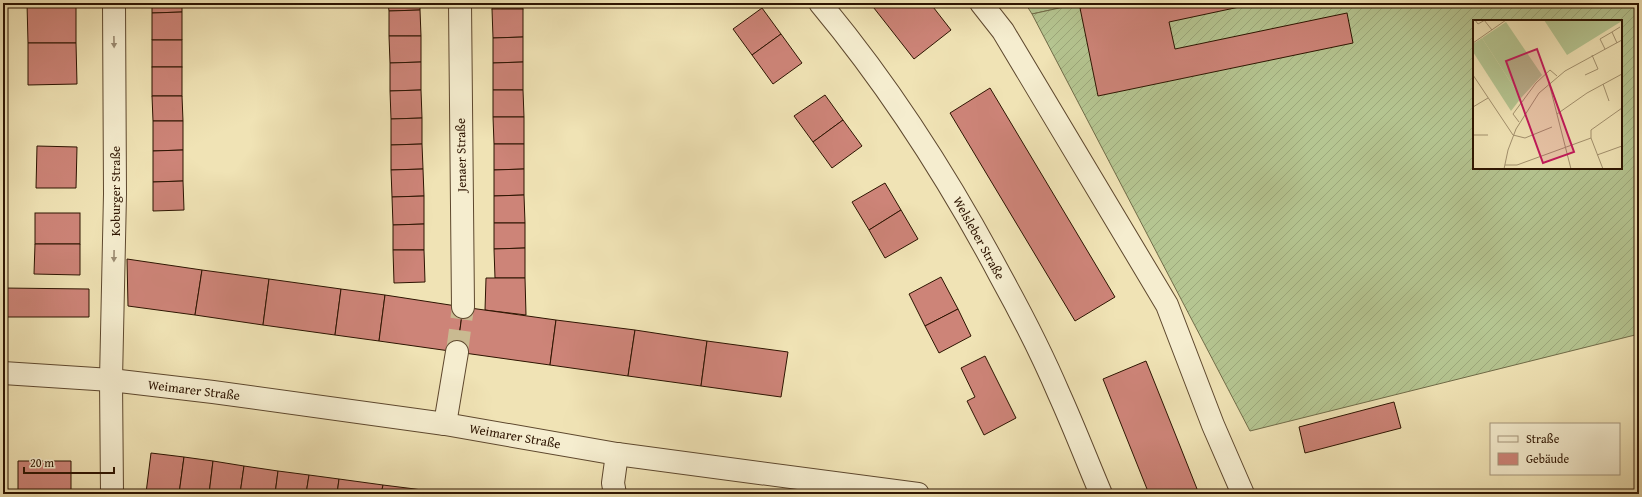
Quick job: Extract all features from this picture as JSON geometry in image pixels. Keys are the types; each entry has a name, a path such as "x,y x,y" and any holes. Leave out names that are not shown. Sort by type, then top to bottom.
{"street":[{"name":"Koburger Straße","path":"112,494 111,380 115,194 114,3"},
{"name":"Jenaer Straße","path":"460,3 463,307"},
{"name":"Welsleber Straße","path":"820,3 838,24 888,92 934,160 977,233 1017,306 1056,387 1101,494"},
{"path":"981,3 1003,31 1167,306 1213,426 1243,494"},
{"path":"445,424 457,352"},
{"name":"Weimarer Straße","path":"3,373 111,380 213,392 445,424 617,454 918,494"},
{"path":"615,494 613,483 617,454"}],"green space":[{"path":"1025,3 1082,3 1032,14"},
{"path":"1082,3 1639,3 1639,334 1250,431 1032,14"}],"building":[{"path":"27,3 76,3 76,43 28,43"},
{"path":"152,3 182,3 182,12 152,13"},
{"path":"388,3 420,3 420,10 389,11"},
{"path":"492,3 523,3 523,9 492,9"},
{"path":"870,3 930,3 951,30 914,59"},
{"path":"1104,3 1258,3 1169,22 1175,49 1347,13 1353,43 1098,96 1080,8"},
{"path":"762,8 781,34 752,55 733,29"},
{"path":"492,9 523,9 523,37 493,38"},
{"path":"420,10 421,36 389,36 389,11"},
{"path":"182,12 182,40 152,40 152,13"},
{"path":"781,34 802,63 773,84 752,55"},
{"path":"389,36 421,36 421,62 390,63"},
{"path":"523,37 523,62 493,63 493,38"},
{"path":"152,40 182,40 182,67 152,67"},
{"path":"28,43 76,43 77,84 28,85"},
{"path":"421,62 421,90 390,91 390,63"},
{"path":"523,62 523,90 493,90 493,63"},
{"path":"152,67 182,67 182,96 152,96"},
{"path":"990,88 1115,297 1075,321 950,113"},
{"path":"421,90 422,118 391,119 390,91"},
{"path":"493,90 523,90 524,117 493,117"},
{"path":"825,95 843,120 813,142 794,116"},
{"path":"152,96 182,96 183,121 153,121"},
{"path":"493,117 524,117 524,144 494,144"},
{"path":"422,118 422,144 391,145 391,119"},
{"path":"843,120 862,146 832,168 813,142"},
{"path":"153,121 183,121 183,150 153,151"},
{"path":"422,144 423,169 391,170 391,145"},
{"path":"494,144 524,144 524,169 494,170"},
{"path":"37,146 77,147 76,188 36,188"},
{"path":"183,150 183,181 153,182 153,151"},
{"path":"423,169 424,196 392,197 391,170"},
{"path":"524,169 524,195 494,196 494,170"},
{"path":"183,181 184,210 153,211 153,182"},
{"path":"885,183 901,210 869,230 852,202"},
{"path":"524,195 525,223 494,223 494,196"},
{"path":"424,196 424,224 393,225 392,197"},
{"path":"901,210 918,239 885,258 869,230"},
{"path":"35,213 80,213 80,244 35,244"},
{"path":"494,223 525,223 525,248 494,249"},
{"path":"424,224 424,250 393,250 393,225"},
{"path":"35,244 80,244 80,275 34,274"},
{"path":"525,248 525,278 495,278 494,249"},
{"path":"393,250 424,250 425,282 394,283"},
{"path":"127,259 202,270 195,315 128,306"},
{"path":"202,270 269,279 263,325 195,315"},
{"path":"941,277 958,309 925,326 909,294"},
{"path":"486,278 525,278 526,315 485,310"},
{"path":"269,279 341,289 335,335 263,325"},
{"path":"3,288 89,289 89,317 3,317"},
{"path":"341,289 385,295 379,341 335,335"},
{"path":"385,295 463,307 457,352 379,341"},
{"path":"463,307 556,320 550,365 457,352"},
{"path":"958,309 971,336 939,353 925,326"},
{"path":"556,320 635,330 628,376 550,365"},
{"path":"635,330 707,341 701,386 628,376"},
{"path":"707,341 788,352 781,397 701,386"},
{"path":"985,356 1016,418 984,435 967,401 975,397 961,368"},
{"path":"1146,361 1199,494 1149,494 1103,379"},
{"path":"1394,402 1401,428 1305,453 1299,427"},
{"path":"151,453 184,457 179,494 146,493"},
{"path":"184,457 213,461 209,494 179,494"},
{"path":"18,461 71,461 71,490 80,490 80,494 18,494"},
{"path":"213,461 244,466 240,494 209,494"},
{"path":"244,466 278,471 275,494 240,494"},
{"path":"278,471 309,475 306,494 275,494"},
{"path":"309,475 339,479 337,494 306,494"},
{"path":"339,479 383,485 381,494 337,494"},
{"path":"383,485 415,489 414,494 381,494"},
{"path":"415,489 448,494 414,494"}],"tunnel":[{"path":"457,352 463,307"}]}
